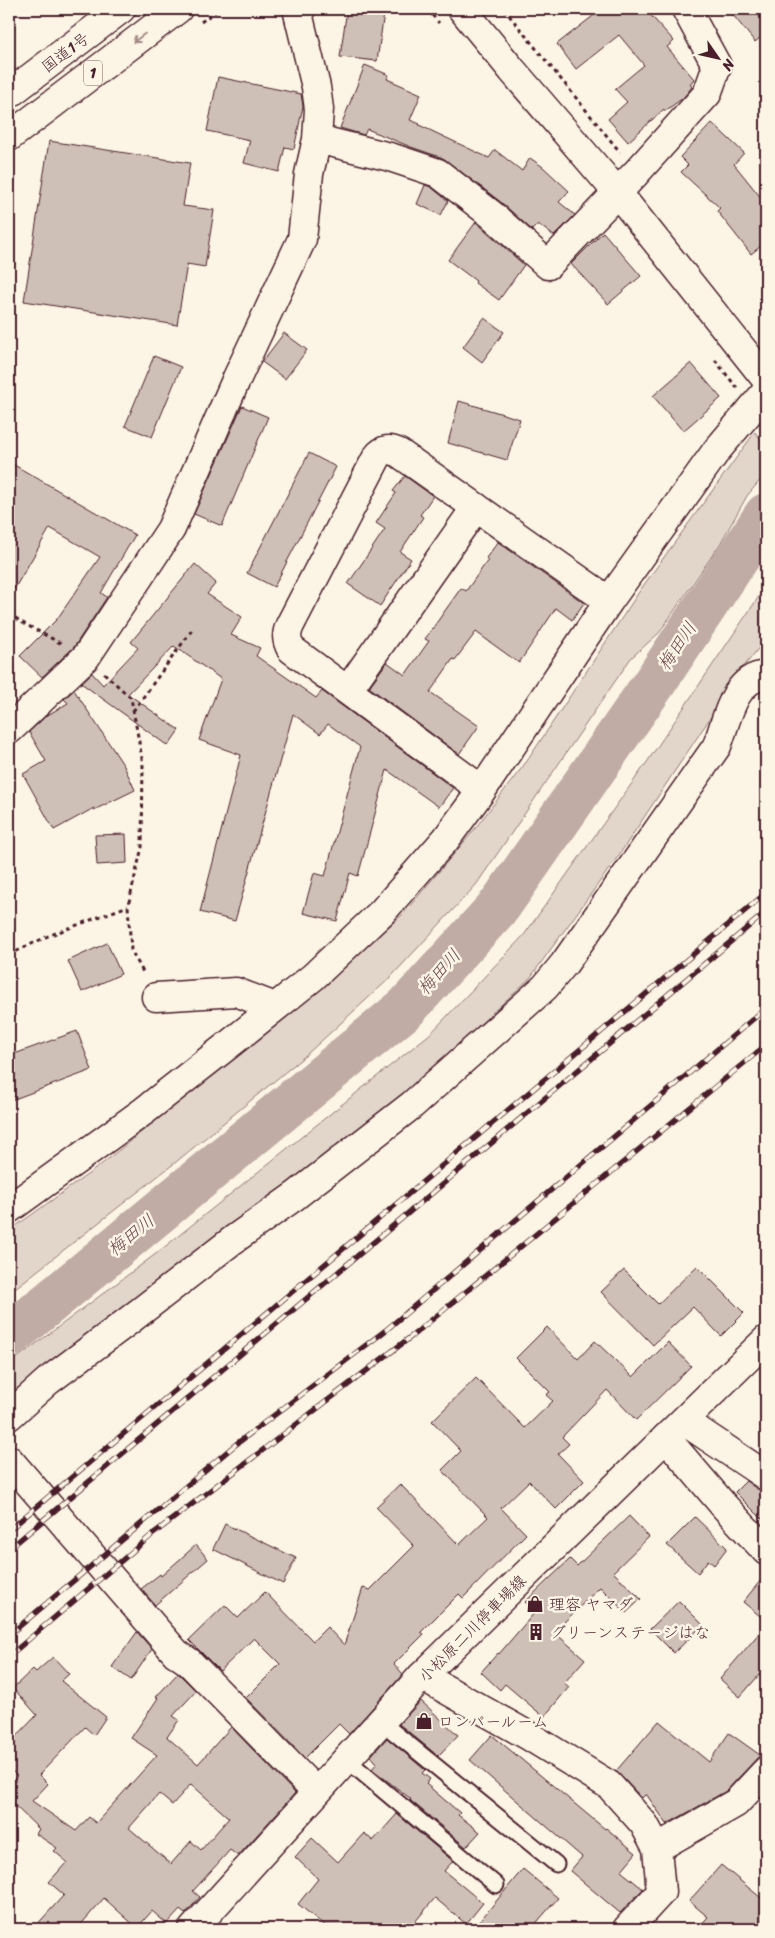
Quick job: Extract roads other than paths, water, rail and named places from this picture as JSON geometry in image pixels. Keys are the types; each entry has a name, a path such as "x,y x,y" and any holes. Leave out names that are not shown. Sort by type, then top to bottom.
{"main road":[{"name":"国道1号","path":"9,94 121,9"},
{"name":"国道1号","path":"9,137 178,9"},
{"path":"14,716 86,657 171,529 236,380 302,239 308,174 317,139 319,109 316,87 297,9"},
{"path":"462,9 617,192 766,379"},
{"path":"317,139 390,157 438,173 492,215 548,264 707,94 717,66 686,9"},
{"path":"9,1208 144,1111 312,977 382,912 446,840 482,790 609,601 717,450 766,392"},
{"path":"482,790 291,649 286,638 290,625 377,457 384,450 394,450 609,601"},
{"path":"348,690 476,507"},
{"path":"9,1416 48,1381 233,1240 295,1196 412,1105 546,987 718,746 731,706 740,690 751,680 766,675"},
{"path":"156,997 236,992 275,1007"},
{"name":"小松原二川停車場線","path":"193,1929 422,1676 766,1340"},
{"path":"675,1429 766,1476"},
{"path":"675,1429 725,1507 766,1551"},
{"path":"9,1460 176,1653 188,1662 316,1792"},
{"path":"422,1676 529,1736 609,1785 644,1824 656,1848 660,1892 627,1929"},
{"path":"656,1848 736,1804 766,1771"}],"lane":[{"path":"380,1722 556,1864"},
{"path":"346,1759 496,1885"}],"waterway":[{"name":"梅田川","path":"9,1336 406,1008 500,905 655,682 766,515"}],"railway":[{"path":"9,1530 766,893"},
{"path":"9,1549 766,912"},
{"path":"9,1635 235,1445 386,1330 766,1008"},
{"path":"9,1656 153,1534 412,1336 766,1045"}],"place":[{"name":"理容 ヤマダ","path":"535,1604"},
{"name":"グリーンステージはな","path":"536,1632"},
{"name":"ロンパールーム","path":"424,1721"}]}
